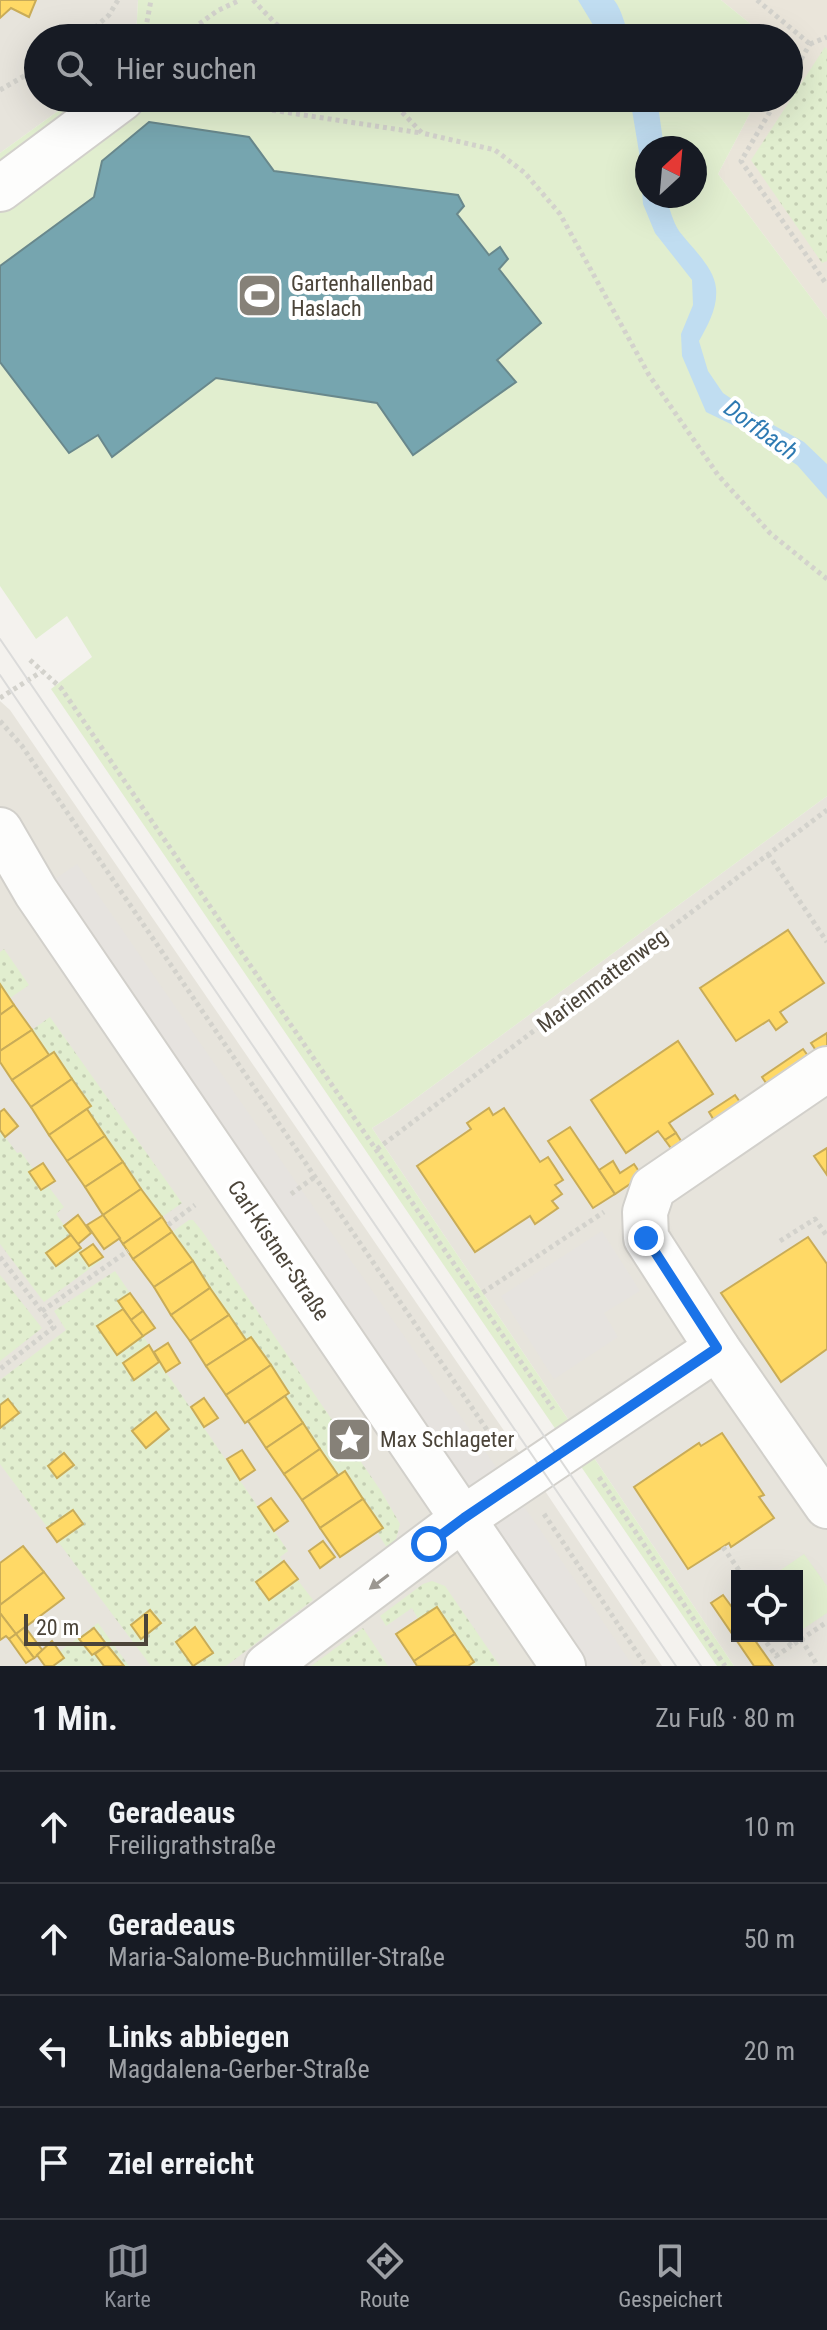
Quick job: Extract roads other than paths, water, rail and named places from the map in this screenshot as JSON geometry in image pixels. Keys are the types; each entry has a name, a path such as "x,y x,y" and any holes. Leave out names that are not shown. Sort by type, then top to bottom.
{"street":[{"path":"0,189 103,112"},
{"name":"Carl-Kistner-Straße","path":"0,830 36,892 563,1666"},
{"path":"827,1069 653,1188 645,1212 646,1238 717,1348 827,1506"},
{"path":"267,1666 464,1518 717,1348"}],"water":[{"path":"578,0 614,0 625,24 593,24"},
{"path":"632,112 659,112 662,136 636,136"},
{"name":"Dorfbach","path":"645,208 669,208 677,227 707,265 714,280 714,309 699,341 708,371 723,393 804,442 827,464 827,499 797,465 741,429 706,412 682,356 681,334 693,305 692,280 655,233"}],"tram line":[{"path":"0,639 701,1666"},
{"path":"0,675 676,1666"}],"place":[{"name":"Gartenhallenbad Haslach","path":"260,296"},
{"name":"Max Schlageter","path":"349,1439"}]}
